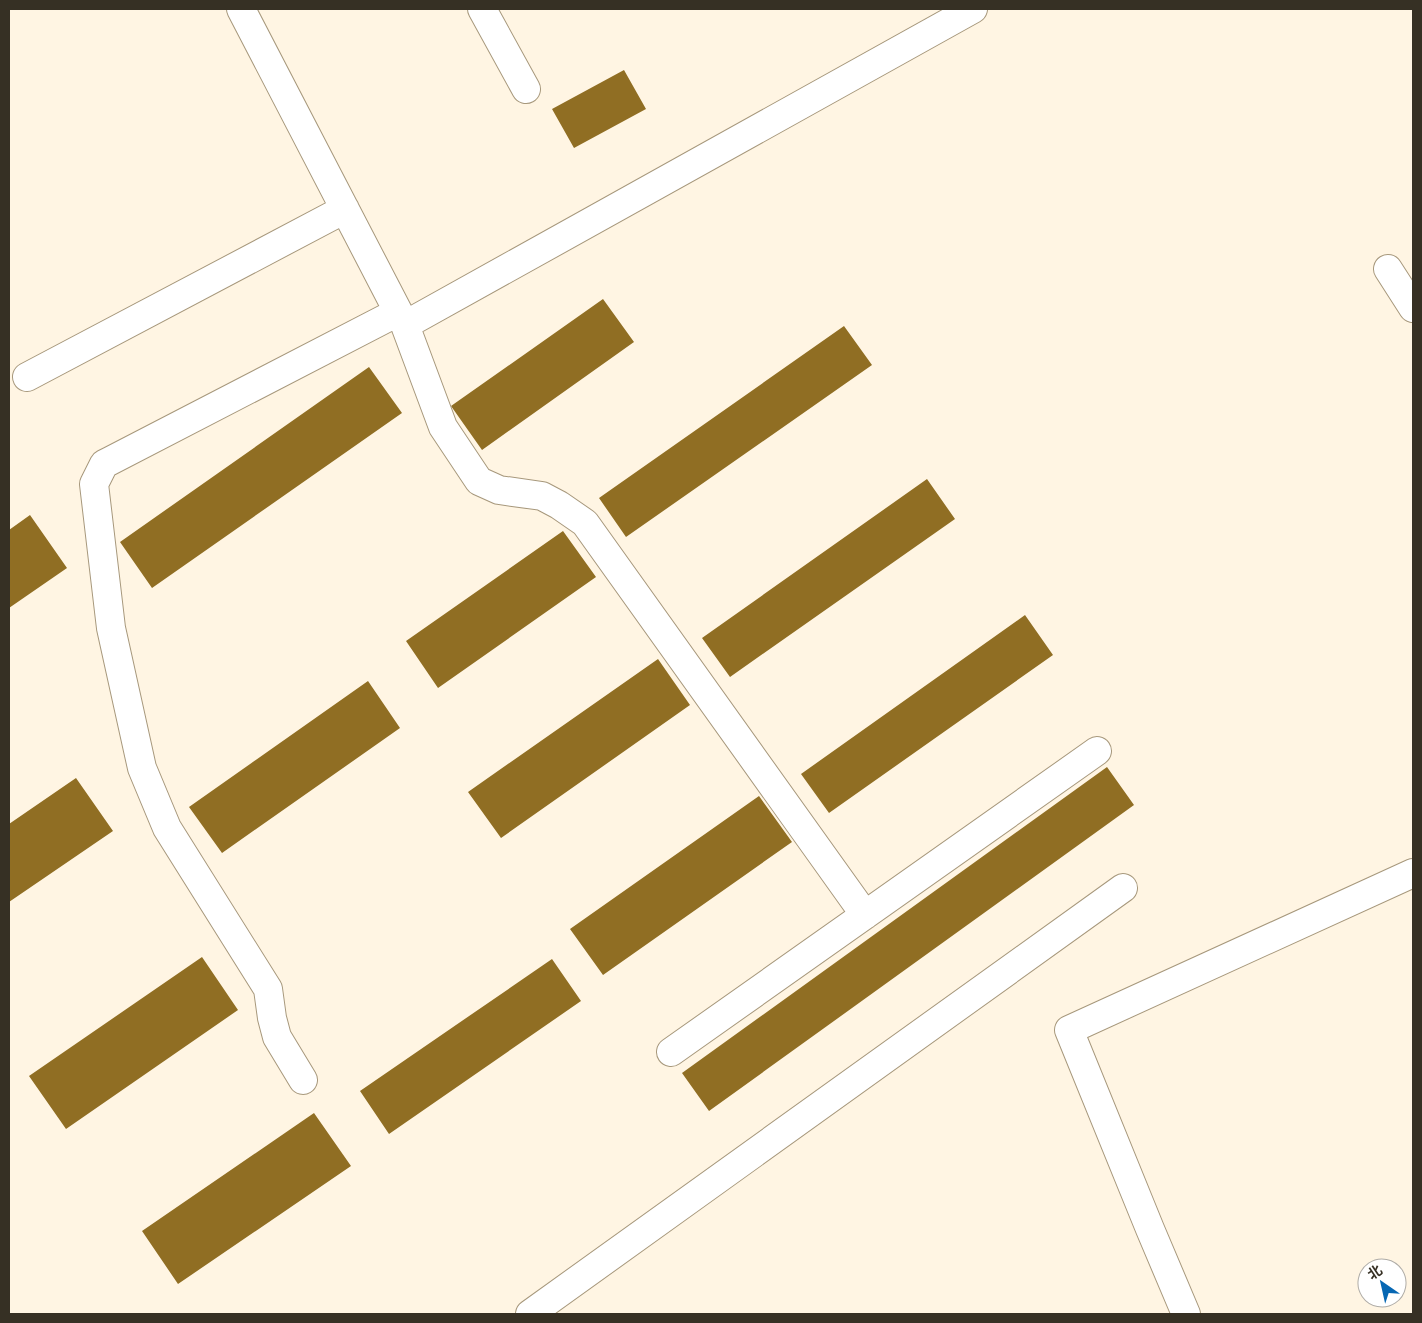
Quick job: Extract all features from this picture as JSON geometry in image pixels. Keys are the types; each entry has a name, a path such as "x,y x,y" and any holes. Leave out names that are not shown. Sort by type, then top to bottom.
{"street":[{"path":"242,9 402,319 443,427 479,481 499,490 542,496 585,523 864,915"},
{"path":"482,9 526,89"},
{"path":"303,1080 277,1036 272,1018 268,989 167,828 142,768 111,628 94,484 104,464 402,319 973,9"},
{"path":"27,377 345,209"},
{"path":"1388,269 1413,308"},
{"path":"671,1052 1097,751"},
{"path":"1186,1314 1069,1030 1413,873"},
{"path":"530,1314 1123,888"}],"building":[{"path":"624,70 646,109 574,148 552,109"},
{"path":"603,299 634,342 482,450 451,406"},
{"path":"844,326 872,365 626,537 599,498"},
{"path":"369,367 402,413 152,588 120,542"},
{"path":"927,479 955,519 730,677 702,638"},
{"path":"30,515 67,568 9,608 9,530"},
{"path":"563,531 596,577 438,688 406,641"},
{"path":"1025,615 1053,655 829,813 801,774"},
{"path":"658,659 690,705 501,838 468,792"},
{"path":"368,681 400,728 222,853 189,807"},
{"path":"1107,767 1134,805 709,1111 682,1073"},
{"path":"76,778 113,831 9,902 9,824"},
{"path":"759,796 792,842 603,975 570,929"},
{"path":"202,957 238,1010 66,1129 29,1076"},
{"path":"552,959 581,1001 389,1134 360,1091"},
{"path":"314,1113 351,1166 178,1284 142,1231"}]}
